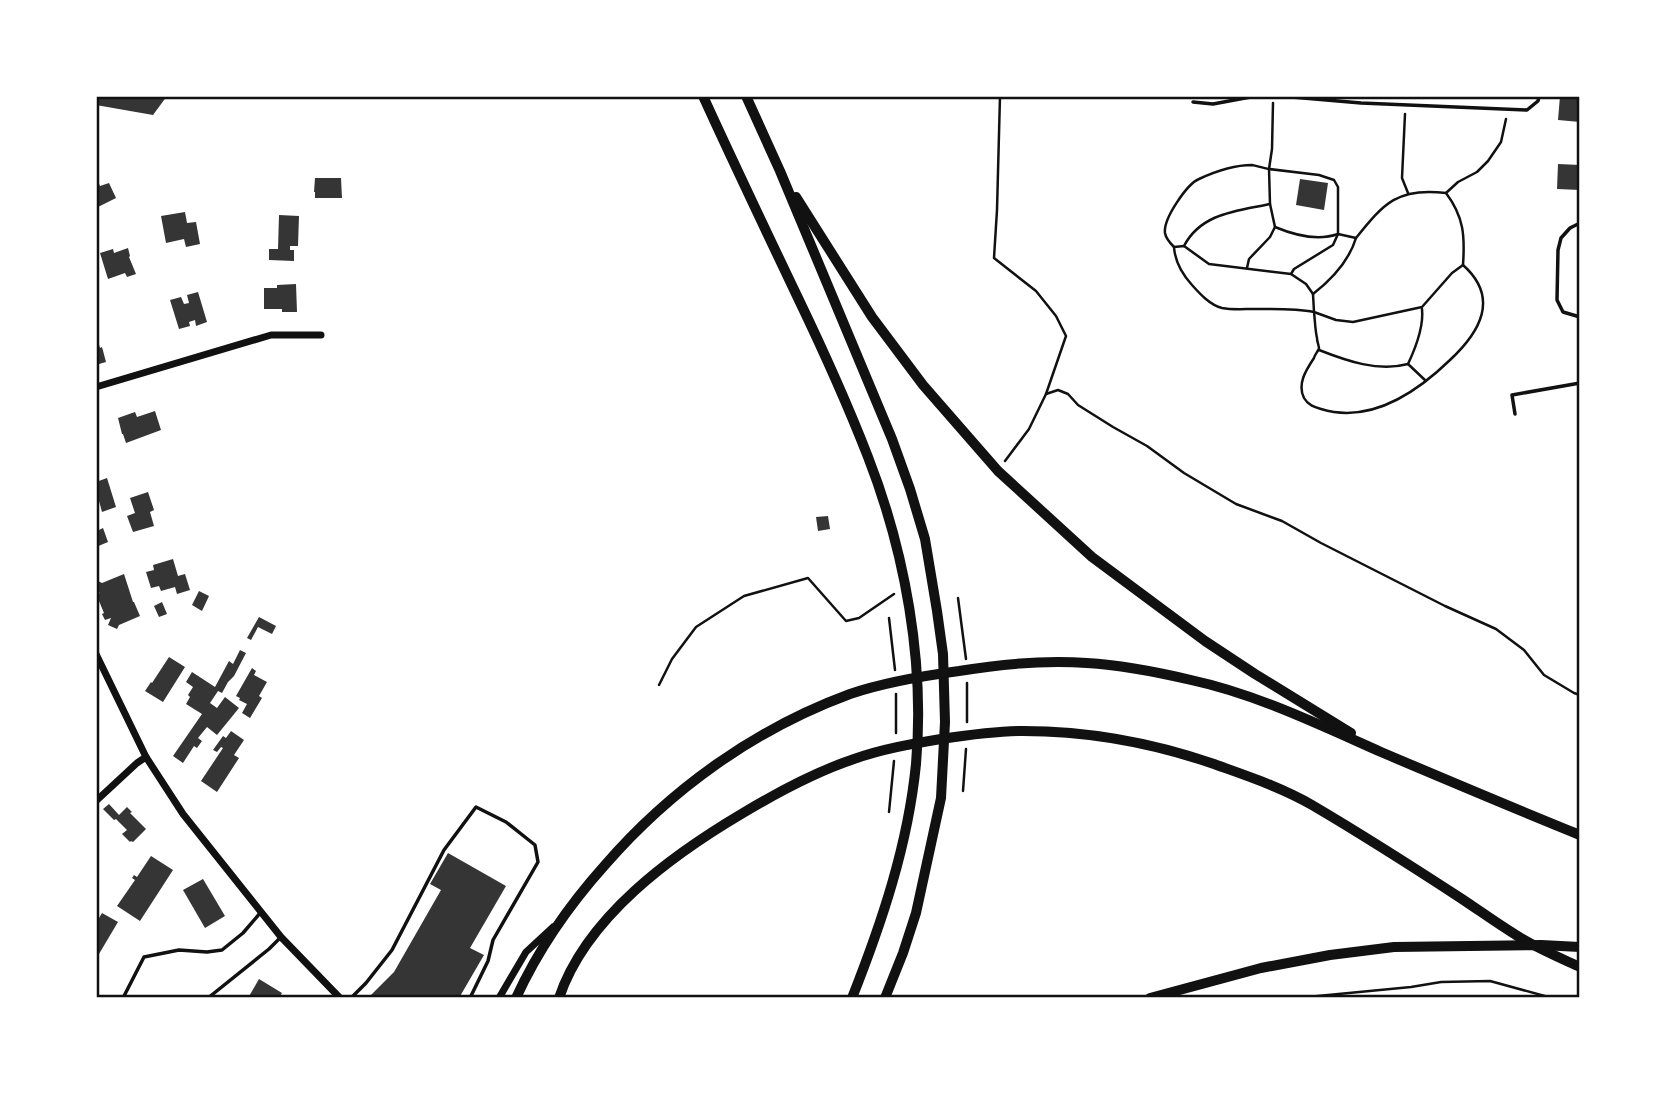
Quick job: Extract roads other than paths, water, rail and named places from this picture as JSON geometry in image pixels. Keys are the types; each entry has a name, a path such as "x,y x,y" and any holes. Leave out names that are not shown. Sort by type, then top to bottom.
{"main road":[{"path":"704,96 829,363 868,458 888,515 912,626 918,714 916,763 909,810 890,895 852,998"},
{"path":"746,96 780,170 892,439 925,539 937,611 943,654 945,722 941,797 916,913 885,998"},
{"path":"780,170 872,317 923,385 998,471 1092,557 1205,641 1387,754"},
{"path":"516,998 537,958 595,876 655,813 691,782 741,748 814,710 850,695 914,678 982,667 1076,662 1123,666 1194,680 1263,702 1580,835"},
{"path":"559,998 568,975 584,948 617,909 663,867 719,827 760,803 853,759 885,750 960,737 1021,731 1086,735 1168,750 1264,782 1310,804 1515,934 1580,967"},
{"path":"1150,998 1261,968 1394,947 1541,944 1580,947"}],"street":[{"path":"96,387 271,335 321,335"},
{"path":"96,654 146,757 183,814 281,937 340,998"},
{"path":"96,801 146,757"},
{"path":"499,998 526,952 563,918"}],"lane":[{"path":"1193,102 1213,104 1256,96"},
{"path":"1280,96 1527,110 1538,101 1539,96"},
{"path":"1580,223 1570,228 1562,238 1558,250 1557,300 1563,312 1580,317"},
{"path":"1515,415 1512,395 1580,383"},
{"path":"351,998 392,950 444,850 476,807 506,821 535,845 537,862 493,940 488,961 470,998"},
{"path":"123,998 144,957 179,950 222,950 243,933 261,912"},
{"path":"208,998 281,937"}]}
